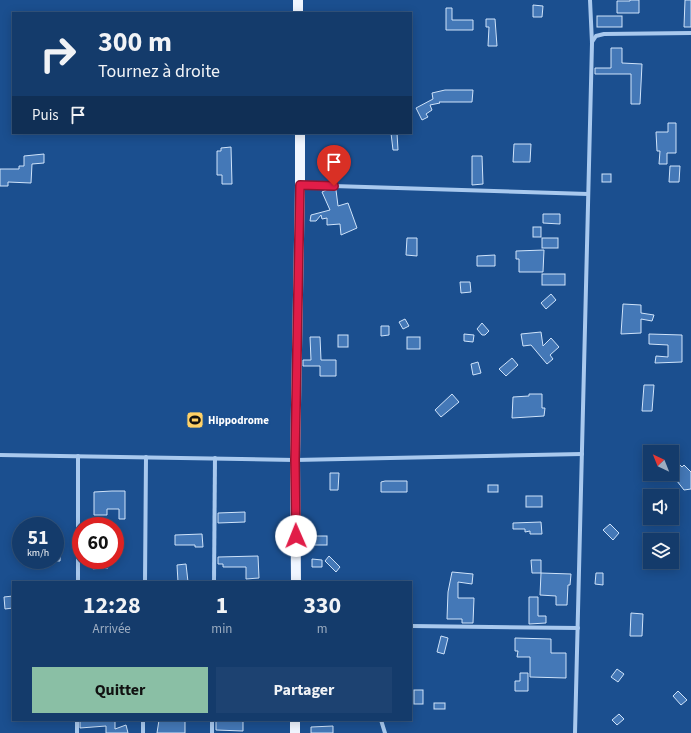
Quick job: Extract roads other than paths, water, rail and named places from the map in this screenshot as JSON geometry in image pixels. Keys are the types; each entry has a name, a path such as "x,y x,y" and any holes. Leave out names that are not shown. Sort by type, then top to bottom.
{"main road":[{"path":"298,0 298,12"},
{"path":"296,581 295,460 300,134"},
{"path":"295,721 295,733"}],"street":[{"path":"575,733 592,43 590,0"},
{"path":"592,43 596,36 604,34 691,33"},
{"path":"300,185 588,194"},
{"path":"0,455 295,460 582,454"},
{"path":"78,456 78,581"},
{"path":"145,581 146,457"},
{"path":"214,581 215,458"},
{"path":"412,626 578,628"},
{"path":"77,721 77,733"},
{"path":"143,733 144,721"},
{"path":"212,721 212,733"},
{"path":"381,721 385,733"}],"place":[{"name":"Hippodrome","path":"195,420"}]}
